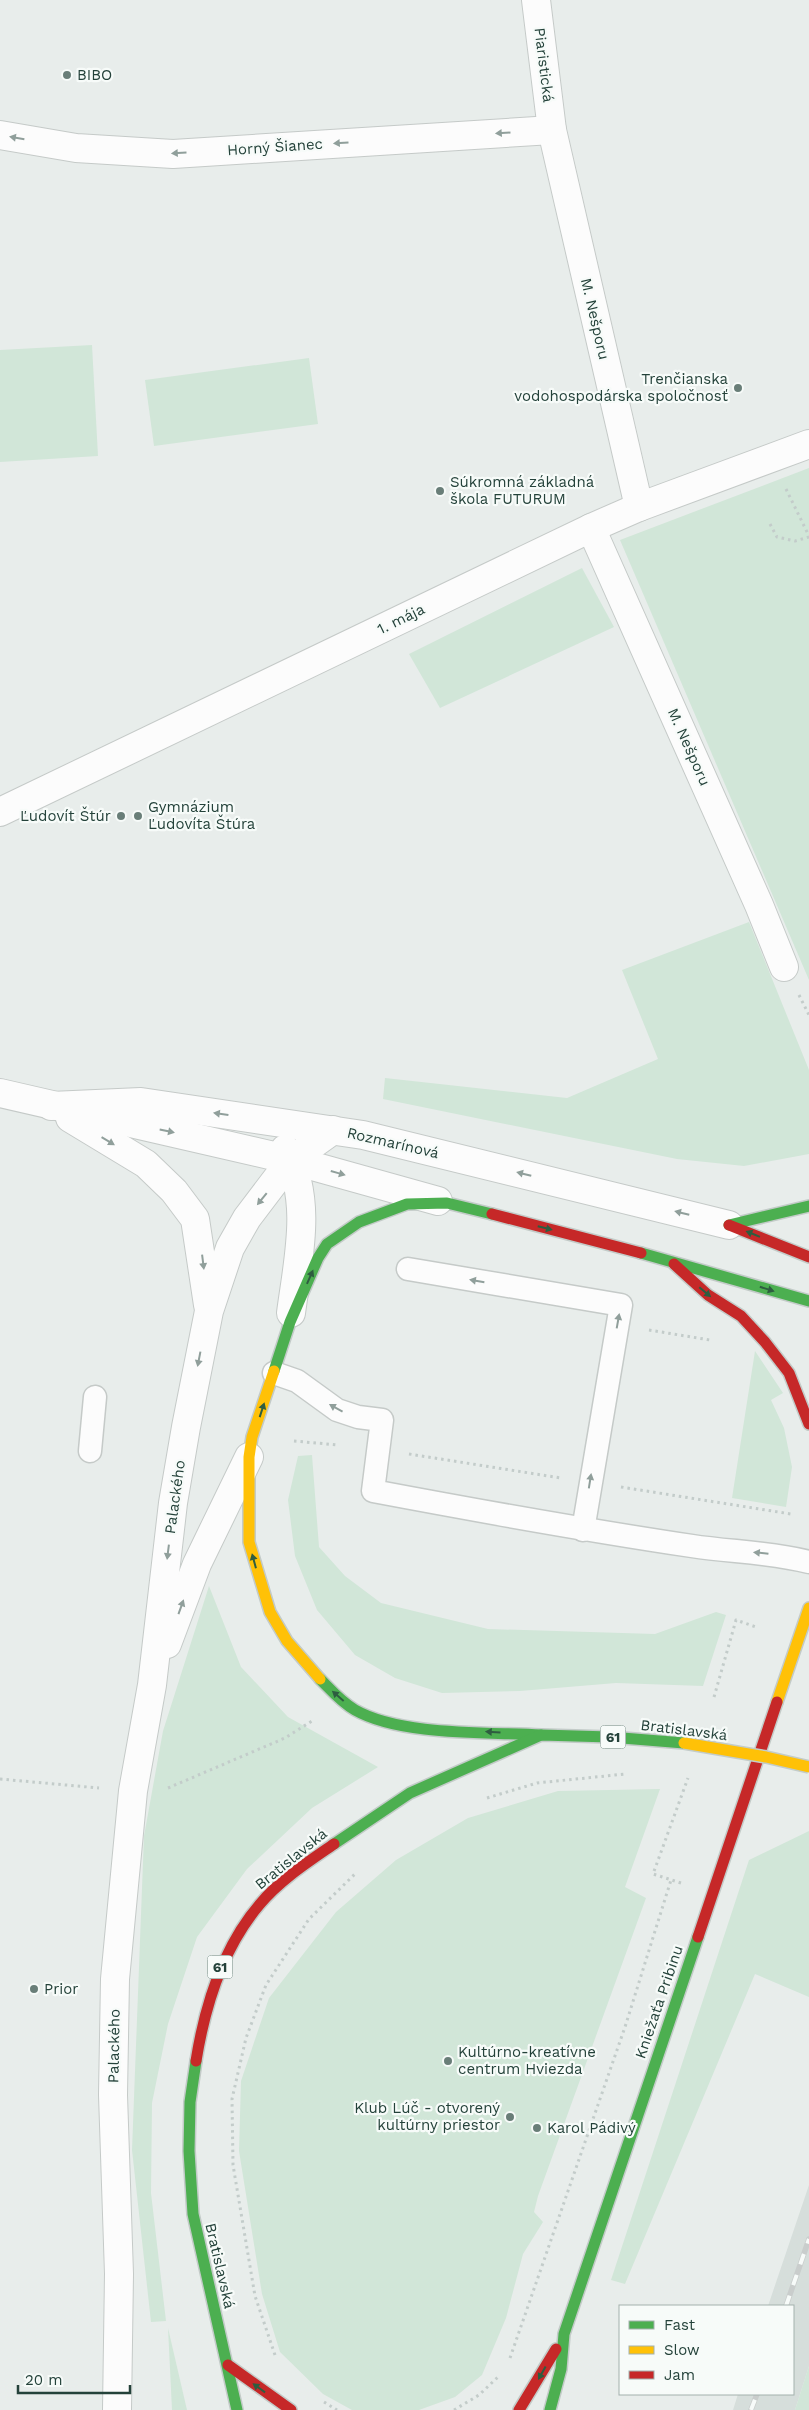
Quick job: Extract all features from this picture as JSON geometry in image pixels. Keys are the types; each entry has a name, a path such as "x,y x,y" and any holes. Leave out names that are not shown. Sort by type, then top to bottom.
{"main road":[{"path":"542,1735 401,1726 355,1710 335,1695 287,1641 270,1612 249,1542 248,1457 252,1437 290,1322 318,1258 327,1244 359,1222 407,1204 446,1203 670,1260 809,1301"},
{"path":"729,1224 809,1206"},
{"path":"729,1224 809,1257"},
{"path":"670,1260 708,1295 741,1316 765,1342 789,1373 809,1424"},
{"name":"Kniežaťa Pribinu","path":"550,2410 561,2369 564,2334 809,1608"},
{"name":"Bratislavská","path":"236,2410 228,2365 193,2214 189,2150 190,2102 204,2019 220,1968 246,1921 261,1902 311,1860 410,1793 542,1735 610,1737 684,1743 766,1756 809,1767"},
{"path":"519,2410 564,2334"},
{"path":"228,2365 292,2410"}],"street":[{"name":"Piaristická","path":"536,0 552,130"},
{"name":"Horný Šianec","path":"0,135 76,148 173,154 552,130"},
{"name":"M. Nešporu","path":"552,130 639,507"},
{"name":"1. mája","path":"0,812 591,528 639,507 809,444"},
{"name":"M. Nešporu","path":"591,528 759,905 784,967"},
{"name":"Rozmarínová","path":"0,1093 291,1160 446,1203"},
{"name":"Rozmarínová","path":"51,1106 141,1102 363,1135 729,1224"},
{"name":"Palackého","path":"51,1106 146,1164 174,1191 195,1219 202,1252 209,1311"},
{"path":"270,1120 291,1160 302,1208 290,1322"},
{"name":"Palackého","path":"117,2410 119,2274 113,2095 115,1979 133,1791 152,1685 173,1503 209,1311 230,1248 247,1218 291,1160 333,1130"},
{"name":"Palackého","path":"152,1685 197,1564 248,1457"}],"lane":[{"path":"408,1269 621,1305 582,1530"},
{"path":"274,1373 297,1381 337,1410 382,1420 373,1491 582,1530 693,1546 783,1555 809,1562"},
{"path":"90,1451 96,1397"}],"path":[{"path":"770,524 777,537 795,541 809,536 771,459"},
{"path":"617,1325 710,1340"},
{"path":"714,1697 736,1620 756,1627"},
{"path":"164,1789 286,1738 312,1721"},
{"path":"482,1800 537,1783 632,1774"},
{"path":"506,2364 625,2027 671,1880 653,1874 689,1776 679,1776"},
{"path":"0,1779 103,1789"},
{"path":"280,2362 275,2355 255,2296 232,2165 232,2099 246,2038 266,1985 309,1919 363,1866"},
{"path":"454,2410 479,2395 498,2378 502,2371"},
{"path":"320,2399 336,2410"}],"shaded area":[{"path":"809,2185 809,2366 795,2410 733,2410 738,2395 794,2395 794,2305 768,2305"}],"green space":[{"path":"92,345 98,456 0,462 0,350"},
{"path":"309,358 318,424 154,446 145,380"},
{"path":"809,468 809,980 620,540"},
{"path":"582,568 614,627 440,708 409,654"},
{"path":"749,922 809,1070 809,1154 744,1166 677,1159 383,1099 385,1078 567,1098 658,1059 622,970"},
{"path":"755,1351 783,1393 771,1400 784,1428 792,1467 786,1507 732,1498"},
{"path":"312,1455 319,1547 345,1576 381,1603 488,1629 655,1634 716,1612 726,1615 703,1686 616,1683 520,1691 442,1693 395,1678 355,1655 317,1610 295,1556 288,1500 298,1456"},
{"path":"209,1586 241,1667 288,1717 378,1767 312,1808 247,1869 197,1937 168,2024 152,2103 151,2193 166,2321 151,2322 132,2150 144,1836 163,1731"},
{"path":"660,1789 625,1887 646,1898 538,2196 534,2212 543,2222 523,2254 506,2318 482,2375 455,2397 419,2410 352,2410 323,2394 280,2352 262,2294 239,2151 241,2081 269,1998 336,1912 396,1860 468,1818 558,1791"},
{"path":"809,1831 809,1997 755,1974 625,2284 611,2280 749,1860"},
{"path":"168,2328 187,2410 172,2410"},
{"path":"809,2366 809,2410 795,2410"}],"railway":[{"path":"786,2305 809,2239"},
{"path":"751,2410 757,2395"}],"traffic: fast":[{"path":"274,1371 290,1322 318,1258 327,1244 359,1222 407,1204 447,1203 492,1214"},
{"path":"729,1225 809,1206"},
{"path":"641,1253 809,1301"},
{"path":"320,1679 341,1700 355,1710 396,1724 420,1729 471,1733 541,1735"},
{"path":"334,1844 410,1793 541,1735 610,1737 684,1743"},
{"path":"550,2410 561,2369 564,2334 698,1937"},
{"path":"196,2061 190,2102 189,2151 193,2214 237,2410"}],"traffic: slow":[{"path":"274,1371 252,1437 249,1457 249,1542 270,1612 287,1641 320,1679"},
{"path":"777,1702 809,1608"},
{"path":"684,1743 766,1757 809,1767"}],"traffic: jam":[{"path":"492,1214 641,1253"},
{"path":"729,1225 809,1257"},
{"path":"674,1264 708,1295 741,1316 765,1342 789,1373 809,1424"},
{"path":"698,1937 777,1702"},
{"path":"196,2061 210,1998 225,1958 235,1939 260,1904 276,1887 334,1844"},
{"path":"519,2410 556,2349"},
{"path":"228,2365 291,2410"}],"place":[{"name":"BIBO","path":"67,75"},
{"name":"Trenčianska vodohospodárska spoločnosť","path":"738,388"},
{"name":"Súkromná základná škola FUTURUM","path":"440,491"},
{"name":"Ľudovít Štúr","path":"121,816"},
{"name":"Gymnázium Ľudovíta Štúra","path":"138,816"},
{"name":"Prior","path":"34,1989"},
{"name":"Kultúrno-kreatívne centrum Hviezda","path":"448,2061"},
{"name":"Klub Lúč - otvorený kultúrny priestor","path":"510,2117"},
{"name":"Karol Pádivý","path":"537,2128"}]}
